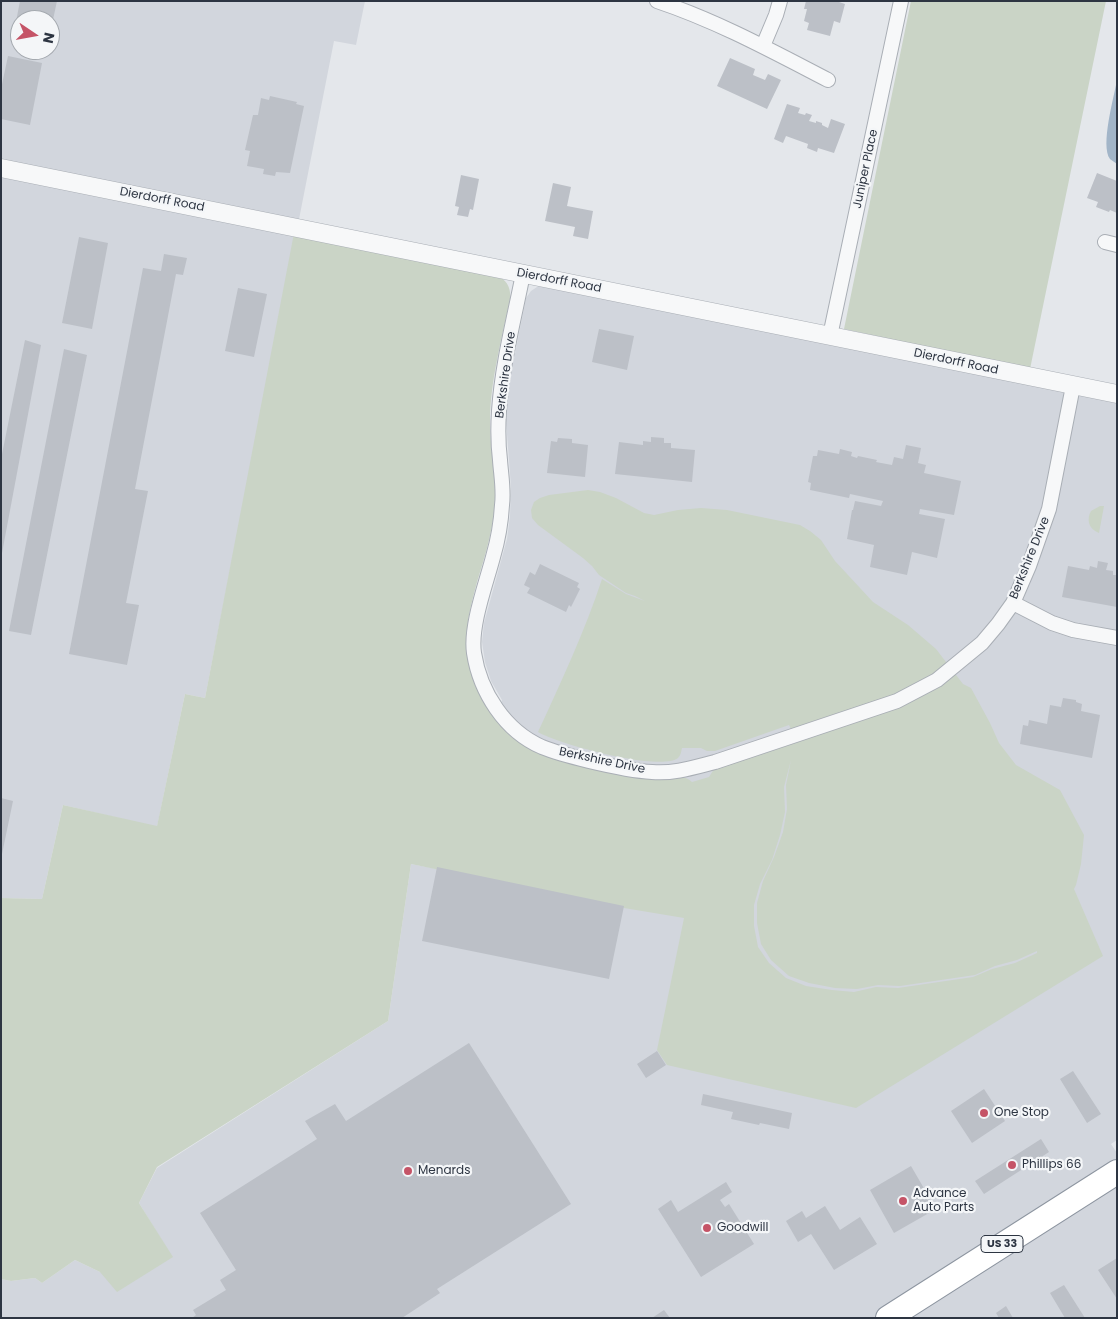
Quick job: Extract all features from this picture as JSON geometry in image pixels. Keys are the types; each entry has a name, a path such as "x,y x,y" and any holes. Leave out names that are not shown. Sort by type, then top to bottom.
{"highway":[{"name":"US 33","path":"888,1318 1117,1172"}],"street":[{"path":"657,1 701,17 763,46 828,80"},
{"path":"763,46 780,1"},
{"name":"Juniper Place","path":"830,336 901,1"},
{"name":"Dierdorff Road","path":"1,168 1117,394"},
{"name":"Berkshire Drive","path":"523,274 502,383 499,412 499,451 503,483 500,526 475,627 474,652 482,684 499,712 516,730 541,746 615,767 653,772 691,769 897,701 920,690 944,675 982,644 1013,603 1030,566 1049,509 1073,386"},
{"path":"1013,603 1052,623 1073,630 1117,638"}],"shaded area":[{"path":"1,1 365,1 356,45 334,41 205,698 185,694 157,827 63,805 42,899 1,898"},
{"path":"543,285 1117,401 1117,1140 1111,1144 1117,1153 1117,1318 1,1318 1,1279 11,1281 35,1278 42,1283 75,1260 100,1272 172,1257 139,1203 157,1168 388,1021 411,864 465,874 502,700 491,681 485,662 482,642 484,623 507,539 510,516 511,487 506,421 508,389 526,298 531,291"}],"green space":[{"path":"911,1 1106,1 1030,369 844,329"},
{"path":"294,233 500,277 507,284 510,299 494,376 491,407 490,433 495,490 494,513 489,539 470,608 466,644 474,680 500,723 511,734 662,778 682,777 692,782 709,777 714,769 794,735 789,725 715,751 707,751 701,748 682,748 678,758 668,761 651,762 586,749 538,732 580,637 602,579 626,594 645,601 626,593 599,575 583,558 538,525 532,518 531,510 534,502 540,498 588,490 616,498 644,513 654,515 701,508 727,510 800,525 821,540 835,561 873,602 908,625 936,649 963,684 971,688 999,743 1016,765 1060,790 1084,835 1081,864 1074,889 1103,956 856,1108 667,1065 657,1050 684,918 624,908 411,864 388,1021 157,1167 139,1203 173,1257 117,1292 100,1272 75,1260 42,1283 35,1278 11,1281 1,1279 1,898 42,899 63,805 157,826 185,694 205,698","holes":["791,760 786,785 787,809 783,832 774,857 763,881 757,903 757,923 761,944 771,960 789,976 809,983 835,988 857,989 878,985 900,986 975,975 1037,951 1037,953 1015,963 992,969 973,977 898,988 876,987 854,992 806,986 786,978 769,963 758,947 754,926 754,905 760,884 772,860 780,835 785,812 784,787"]},
{"path":"1104,506 1099,533 1089,524 1089,518 1091,511"}],"water":[{"path":"1117,80 1117,164 1110,159 1106,144"}],"building":[{"path":"20,1 57,1 55,10 18,10"},
{"path":"806,1 836,1 845,4 840,23 834,21 830,36 807,30 809,23 804,21 807,9 804,9"},
{"path":"8,56 10,56 10,60 27,60 42,63 30,125 1,119 1,89"},
{"path":"730,58 755,69 753,75 765,80 768,74 781,80 767,109 717,86"},
{"path":"270,96 297,102 296,104 304,106 290,173 276,172 275,176 263,174 264,169 247,166 250,151 245,150 253,115 258,115 261,98 269,100"},
{"path":"787,104 800,108 798,113 812,115 809,121 822,123 822,125 828,128 831,119 845,124 834,153 818,148 817,152 807,148 808,144 786,136 783,143 774,139"},
{"path":"1097,173 1117,181 1117,213 1096,207 1098,202 1087,198"},
{"path":"461,175 479,179 473,210 470,209 468,217 457,215 459,207 455,206"},
{"path":"553,183 571,187 567,206 593,211 588,239 573,236 575,227 545,221"},
{"path":"79,237 108,243 92,329 62,323"},
{"path":"164,254 187,258 183,275 176,274 135,489 148,491 126,603 139,605 127,665 69,654 143,268 161,271"},
{"path":"238,288 267,294 254,357 225,351"},
{"path":"599,329 634,336 627,370 592,362"},
{"path":"25,340 41,345 1,553 1,459"},
{"path":"64,349 87,355 31,635 9,631"},
{"path":"651,437 664,438 664,443 671,443 671,448 695,450 692,482 615,474 619,442 643,445 643,441 651,442"},
{"path":"558,438 572,439 572,443 588,445 585,477 547,473 551,441 557,442"},
{"path":"906,445 921,448 918,463 926,465 924,473 961,481 954,515 920,509 919,514 945,519 937,558 912,552 907,575 870,567 874,545 847,539 855,501 881,506 883,501 850,494 849,498 810,490 811,483 808,482 813,456 817,456 818,450 839,454 840,449 852,452 851,456 857,458 858,456 892,465 894,457 903,459"},
{"path":"1098,561 1108,563 1106,570 1113,571 1113,575 1117,575 1117,607 1062,597 1068,566 1089,570 1090,566 1097,568"},
{"path":"540,564 579,583 577,587 580,589 571,607 569,605 566,612 527,593 530,588 524,585 530,572 535,575"},
{"path":"1063,698 1076,700 1076,702 1082,704 1081,711 1100,715 1092,758 1020,744 1023,725 1028,726 1029,720 1047,724 1050,705 1061,707"},
{"path":"1,798 13,801 2,854 1,854"},
{"path":"437,867 624,906 609,979 422,941"},
{"name":"Menards","path":"469,1043 571,1204 437,1289 440,1293 402,1318 192,1318 196,1315 193,1310 226,1290 220,1280 236,1270 200,1213 317,1139 305,1121 335,1104 346,1121"},
{"path":"657,1051 666,1065 646,1078 637,1064"},
{"path":"1073,1071 1101,1114 1087,1123 1060,1079"},
{"path":"984,1089 1005,1121 972,1143 951,1111"},
{"path":"703,1094 792,1113 789,1129 731,1119 733,1112 701,1105"},
{"path":"1041,1139 1049,1152 984,1194 975,1181"},
{"path":"911,1166 936,1209 894,1233 870,1190"},
{"name":"Goodwill","path":"726,1182 732,1192 720,1200 725,1207 729,1204 754,1244 701,1277 658,1209 671,1200 678,1212"},
{"path":"825,1206 840,1230 860,1217 877,1244 834,1270 811,1234 798,1242 786,1221 802,1211 806,1218"},
{"path":"1117,1258 1117,1299 1098,1270"},
{"path":"1064,1285 1085,1318 1065,1318 1050,1293"},
{"path":"1006,1306 1013,1318 999,1318 996,1313"},
{"path":"664,1310 670,1318 652,1318"}],"place":[{"name":"One Stop","path":"984,1113"},
{"name":"Phillips 66","path":"1012,1165"},
{"name":"Menards","path":"408,1171"},
{"name":"Advance Auto Parts","path":"903,1201"},
{"name":"Goodwill","path":"707,1228"}]}
